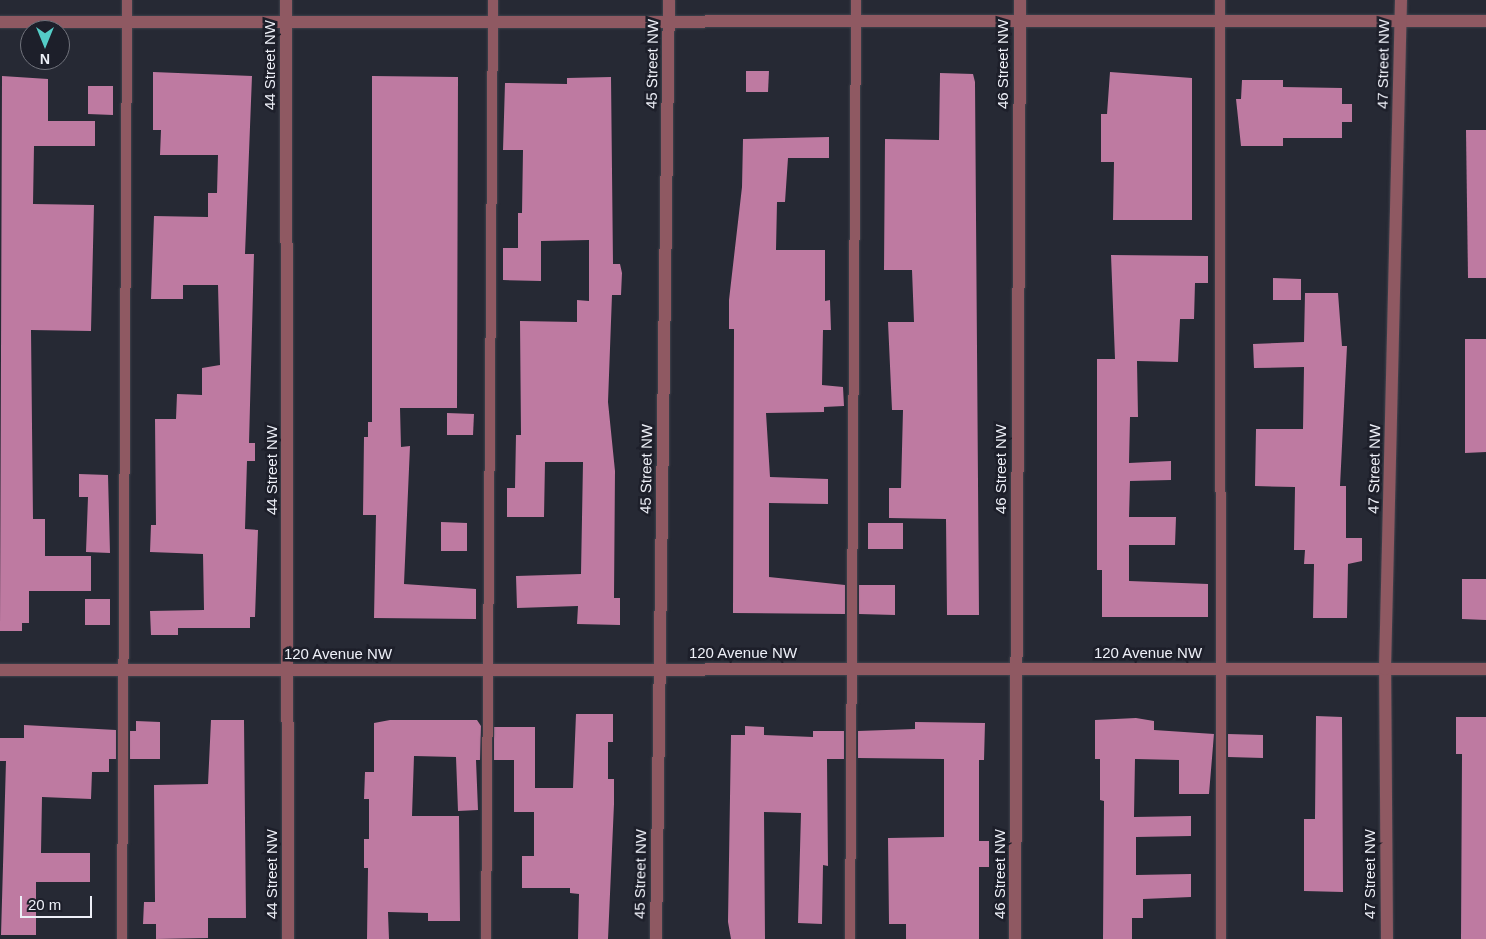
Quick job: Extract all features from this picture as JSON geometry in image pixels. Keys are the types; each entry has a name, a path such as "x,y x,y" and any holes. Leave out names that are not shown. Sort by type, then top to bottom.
{"street":[{"name":"44 Street NW","path":"286,0 290,670 288,939"},
{"name":"45 Street NW","path":"656,939 669,0"},
{"name":"46 Street NW","path":"1016,939 1020,0"},
{"name":"47 Street NW","path":"1386,939 1385,669 1401,0"},
{"path":"0,22 1486,21"},
{"name":"120 Avenue NW","path":"0,670 1486,669"}],"lane":[{"path":"122,939 125,670 127,0"},
{"path":"486,939 493,0"},
{"path":"850,939 854,669 856,0"},
{"path":"1220,0 1221,939"}],"building":[{"path":"746,71 769,71 768,92 746,92"},
{"path":"153,72 252,76 245,254 254,254 249,443 255,443 255,461 247,461 245,529 258,530 255,617 250,617 250,628 178,628 178,635 151,635 150,611 204,610 203,554 150,552 151,525 156,525 155,419 176,419 177,394 202,395 202,368 220,365 218,285 183,285 183,299 151,299 154,216 208,217 208,193 217,193 218,155 160,155 161,130 153,130"},
{"path":"1110,72 1192,78 1192,220 1113,220 1114,162 1101,162 1101,114 1107,114"},
{"path":"940,73 973,74 975,82 979,615 947,615 946,519 889,518 889,488 901,488 903,410 892,410 888,322 914,322 912,270 884,270 885,139 939,140"},
{"path":"2,76 48,79 48,121 95,121 95,146 34,146 33,204 94,205 91,331 31,330 33,519 45,519 45,556 91,556 91,591 29,591 29,623 22,623 22,631 0,631"},
{"path":"372,76 458,77 457,408 400,408 401,447 410,446 404,584 476,589 476,619 374,618 376,515 363,515 364,437 368,437 368,422 372,422"},
{"path":"611,77 613,264 620,264 622,273 621,295 612,295 608,402 615,471 614,598 620,598 620,625 577,624 578,606 517,608 516,576 581,574 583,462 545,462 544,517 507,517 507,488 515,488 516,435 521,435 520,321 577,322 577,300 589,301 589,240 541,241 541,281 503,280 503,248 518,248 518,213 522,213 523,150 503,150 505,83 567,84 567,78"},
{"path":"1242,80 1283,80 1283,87 1342,88 1342,104 1352,104 1352,122 1342,122 1342,138 1283,138 1283,146 1241,146 1236,99 1241,99"},
{"path":"88,86 113,86 113,115 88,114"},
{"path":"1466,130 1486,130 1486,278 1468,278"},
{"path":"829,137 829,158 788,158 785,202 777,202 776,250 825,250 825,301 830,300 831,330 823,330 822,385 843,387 844,406 824,407 824,412 766,413 770,477 828,479 828,504 769,503 769,577 845,585 845,614 733,613 734,329 729,329 729,300 742,187 743,139"},
{"path":"1111,255 1208,256 1208,283 1195,283 1194,319 1180,319 1178,362 1137,361 1138,417 1130,417 1129,463 1171,461 1171,480 1130,481 1129,517 1176,517 1175,545 1129,545 1129,581 1208,584 1208,617 1102,617 1102,570 1097,570 1097,359 1115,359"},
{"path":"1273,278 1301,279 1301,300 1273,300"},
{"path":"1305,293 1338,293 1342,346 1347,346 1340,486 1346,486 1346,538 1362,538 1362,561 1348,564 1347,618 1313,618 1314,564 1304,564 1305,550 1294,550 1295,487 1255,486 1256,429 1303,429 1304,367 1254,368 1253,344 1304,342"},
{"path":"1465,339 1486,339 1486,452 1465,453"},
{"path":"447,413 474,414 473,435 447,435"},
{"path":"79,474 108,475 110,553 86,552 88,497 79,497"},
{"path":"441,522 467,523 467,551 441,551"},
{"path":"868,523 903,523 903,549 868,549"},
{"path":"1462,579 1486,579 1486,620 1462,619"},
{"path":"859,585 895,585 895,615 859,614"},
{"path":"85,599 110,599 110,625 85,625"},
{"path":"576,714 613,714 613,742 608,742 608,779 614,779 614,804 608,939 578,939 579,894 570,893 570,888 522,888 522,856 534,856 534,812 514,812 514,760 494,760 494,727 535,727 535,788 573,788"},
{"path":"1316,716 1342,717 1343,892 1304,891 1304,819 1315,819"},
{"path":"1456,717 1486,717 1486,939 1461,939 1462,754 1456,754"},
{"path":"1136,718 1154,721 1154,730 1214,734 1209,794 1179,794 1179,760 1135,759 1134,817 1191,816 1191,836 1136,837 1136,875 1191,874 1191,897 1143,899 1143,918 1132,918 1132,939 1103,939 1104,801 1100,800 1100,759 1095,759 1095,720"},
{"path":"211,720 244,720 246,918 208,918 208,938 156,939 156,924 143,924 144,902 155,902 154,785 208,784"},
{"path":"390,720 477,720 481,726 480,760 476,760 478,810 458,811 456,757 414,756 412,816 459,816 460,921 428,921 428,913 388,912 389,939 367,939 368,868 364,868 364,839 369,839 369,799 364,799 365,772 374,772 374,723"},
{"path":"136,721 160,722 160,759 130,759 130,731 136,731"},
{"path":"915,722 985,723 984,760 979,760 979,841 989,841 989,867 979,867 979,939 906,939 906,924 889,924 888,838 944,837 944,759 858,758 858,731 915,729"},
{"path":"24,725 116,730 116,759 109,759 109,772 92,772 91,799 42,797 41,853 90,853 90,882 36,882 36,935 1,935 6,761 0,761 0,738 24,738"},
{"path":"745,726 764,727 764,735 813,737 813,731 844,731 844,759 827,759 828,866 823,865 822,924 798,923 801,813 764,812 765,939 731,939 728,922 731,735 745,735"},
{"path":"1228,734 1263,735 1263,758 1228,757"}]}
